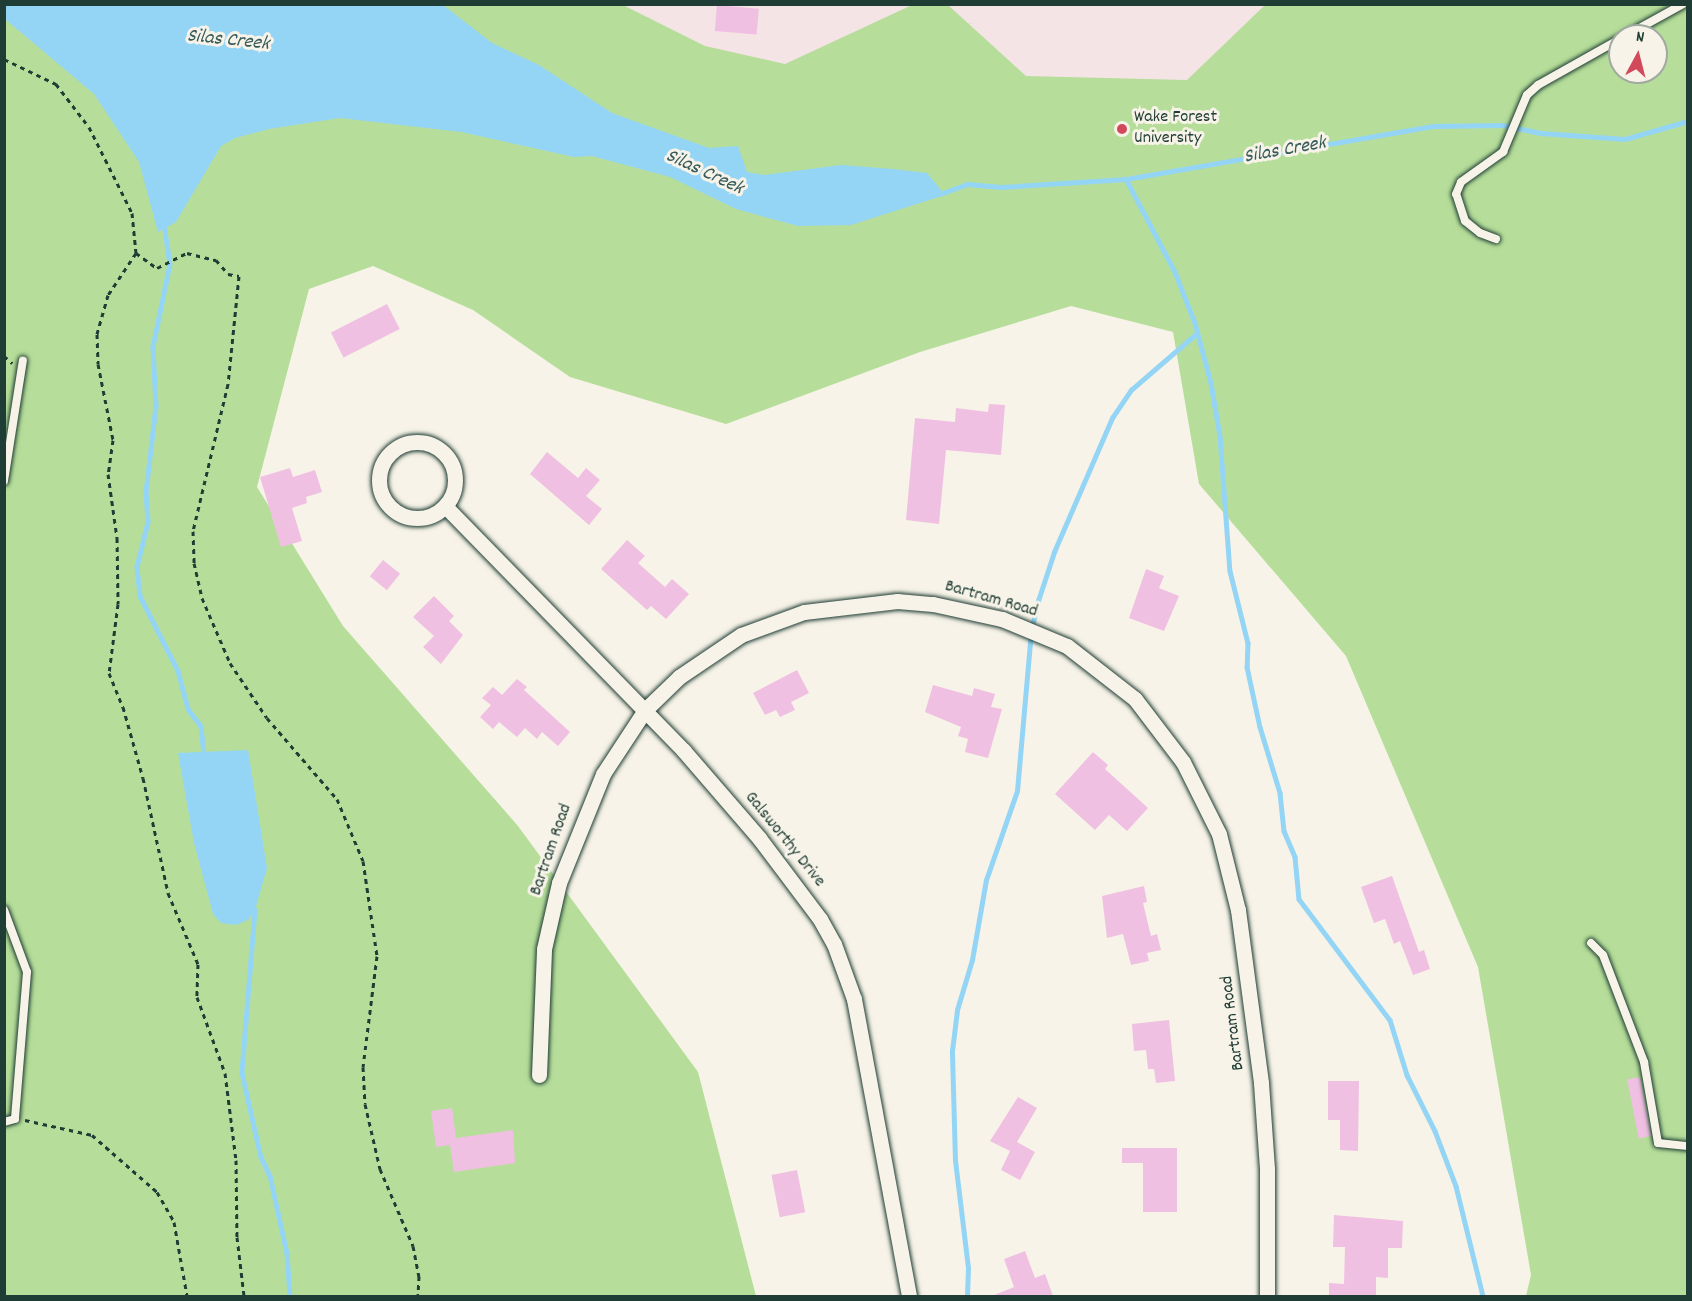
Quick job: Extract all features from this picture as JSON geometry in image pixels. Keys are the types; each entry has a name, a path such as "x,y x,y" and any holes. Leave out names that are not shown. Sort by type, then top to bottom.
{"street":[{"path":"416,442 441,450 452,464 455,482 445,506 436,514 414,519 392,510 384,502 378,479 385,457 394,449 416,442"},
{"name":"Galsworthy Drive","path":"445,506 645,710 759,838 795,884 834,944 854,999 867,1055 909,1296"},
{"name":"Bartram Road","path":"539,1075 544,949 559,883 603,774 645,710 697,665 741,635 768,622 834,606 897,601 968,611 1036,632 1067,646 1135,699 1160,726 1205,801 1219,834 1238,910 1261,1092 1267,1169 1267,1296"}],"lane":[{"path":"1647,24 1683,4"},
{"path":"1496,239 1480,233 1465,221 1456,194 1461,182 1503,152 1511,140 1527,95 1538,85 1608,46"},
{"path":"4,481 23,360"},
{"path":"4,910 27,972 15,1119 4,1122"},
{"path":"1591,943 1603,956 1644,1062 1659,1143 1688,1146"}],"path":[{"path":"4,59 57,84 89,128 132,213 136,253 108,295 97,334 98,364 112,440 108,474 117,538 118,604 109,673 143,778 168,893 198,964 197,997 225,1073 236,1160 237,1238 244,1296"},
{"path":"136,253 158,268 187,253 216,260 228,274 239,276 228,384 193,531 194,562 215,631 241,681 337,799 363,861 377,956 363,1067 365,1104 380,1169 413,1246 419,1276 418,1296"},
{"path":"15,1119 53,1124 92,1135 157,1192 174,1222 187,1296"}],"shaded area":[{"name":"Wake Forest University","path":"531,5 1660,5 1631,24 1608,24 1608,39 1343,214"}],"green space":[{"path":"5,5 623,5 705,46 785,64 912,5 948,5 1026,76 1187,80 1265,5 1687,5 1687,1296 1526,1296 1531,1275 1478,967 1346,656 1199,484 1173,332 1071,306 920,352 726,424 570,377 473,310 373,266 309,289 257,487 343,626 518,826 698,1072 756,1296 5,1296"}],"water":[{"path":"5,4 443,5 492,43 539,65 612,113 709,148 738,146 747,172 764,175 841,165 893,169 927,173 945,195 851,225 798,226 736,209 670,177 592,156 574,157 461,132 340,118 269,129 235,138 221,146 176,222 158,232 139,162 94,94 5,19"},
{"path":"248,750 267,868 255,910 248,920 236,925 221,923 213,914 194,843 178,753"}],"building":[{"path":"717,5 759,9 757,35 715,31"},
{"path":"387,304 400,329 344,358 331,333"},
{"path":"989,404 1005,405 1001,455 946,450 939,524 906,520 915,418 955,422 956,408 988,412"},
{"path":"547,452 578,478 586,468 600,480 586,496 602,509 589,525 530,474"},
{"path":"290,468 293,477 315,470 322,492 306,497 307,503 292,508 302,541 281,547 260,477"},
{"path":"627,540 645,556 638,563 665,587 672,579 689,594 666,619 651,606 647,610 601,569"},
{"path":"383,560 400,574 387,590 370,576"},
{"path":"1146,569 1164,576 1159,588 1179,596 1164,631 1129,618"},
{"path":"434,596 454,616 449,621 463,635 441,664 423,647 434,636 413,617"},
{"path":"797,670 809,693 791,702 795,710 780,717 776,710 765,715 753,693"},
{"path":"517,679 527,687 524,690 570,732 558,746 542,732 537,739 525,728 517,737 499,722 493,729 480,717 491,705 482,698 493,687 502,695"},
{"path":"933,685 972,696 974,688 995,694 991,707 1002,709 988,758 965,752 968,739 958,736 961,727 925,712"},
{"path":"1093,752 1108,765 1105,769 1148,808 1127,831 1109,815 1095,830 1055,794"},
{"path":"1392,876 1419,952 1424,950 1430,969 1413,975 1400,941 1394,944 1385,919 1374,923 1361,887"},
{"path":"1144,886 1147,902 1143,903 1151,936 1157,934 1161,950 1147,953 1149,961 1131,965 1123,934 1107,938 1102,896"},
{"path":"1169,1020 1175,1081 1156,1083 1154,1069 1148,1069 1146,1050 1134,1051 1132,1024"},
{"path":"1640,1077 1651,1136 1639,1138 1627,1079"},
{"path":"1328,1081 1359,1081 1358,1151 1340,1150 1340,1120 1328,1120"},
{"path":"1018,1097 1037,1108 1017,1142 1035,1152 1020,1180 1001,1170 1010,1151 990,1141"},
{"path":"452,1108 456,1138 513,1130 515,1163 454,1172 450,1145 436,1147 431,1111"},
{"path":"1122,1148 1177,1148 1177,1212 1143,1212 1143,1163 1122,1163"},
{"path":"797,1170 805,1212 780,1217 771,1175"},
{"path":"1334,1215 1403,1221 1402,1248 1388,1248 1388,1278 1376,1277 1376,1296 1329,1296 1329,1283 1344,1284 1345,1247 1333,1247"},
{"path":"1025,1251 1035,1278 1045,1274 1053,1296 992,1296 1014,1287 1004,1259"}],"waterway":[{"name":"Silas Creek","path":"940,194 967,184 1001,187 1126,179 1432,126 1503,125 1541,133 1625,139 1688,121"},
{"path":"1126,179 1175,272 1195,323 1211,383 1220,436 1230,571 1248,643 1247,667 1260,727 1280,793 1284,831 1295,857 1299,899 1390,1020 1407,1075 1435,1131 1456,1186 1483,1296"},
{"path":"164,224 170,264 153,347 156,406 146,492 148,522 137,567 140,596 178,671 188,709 201,726 204,756"},
{"path":"967,1296 968,1268 955,1161 952,1051 957,1010 972,960 986,880 1017,791 1031,631 1038,601 1054,552 1112,418 1131,390 1197,333"},
{"path":"252,906 255,910 242,1073 261,1157 270,1176 287,1253 290,1296"}],"place":[{"name":"Wake Forest University","path":"1122,129"}]}
